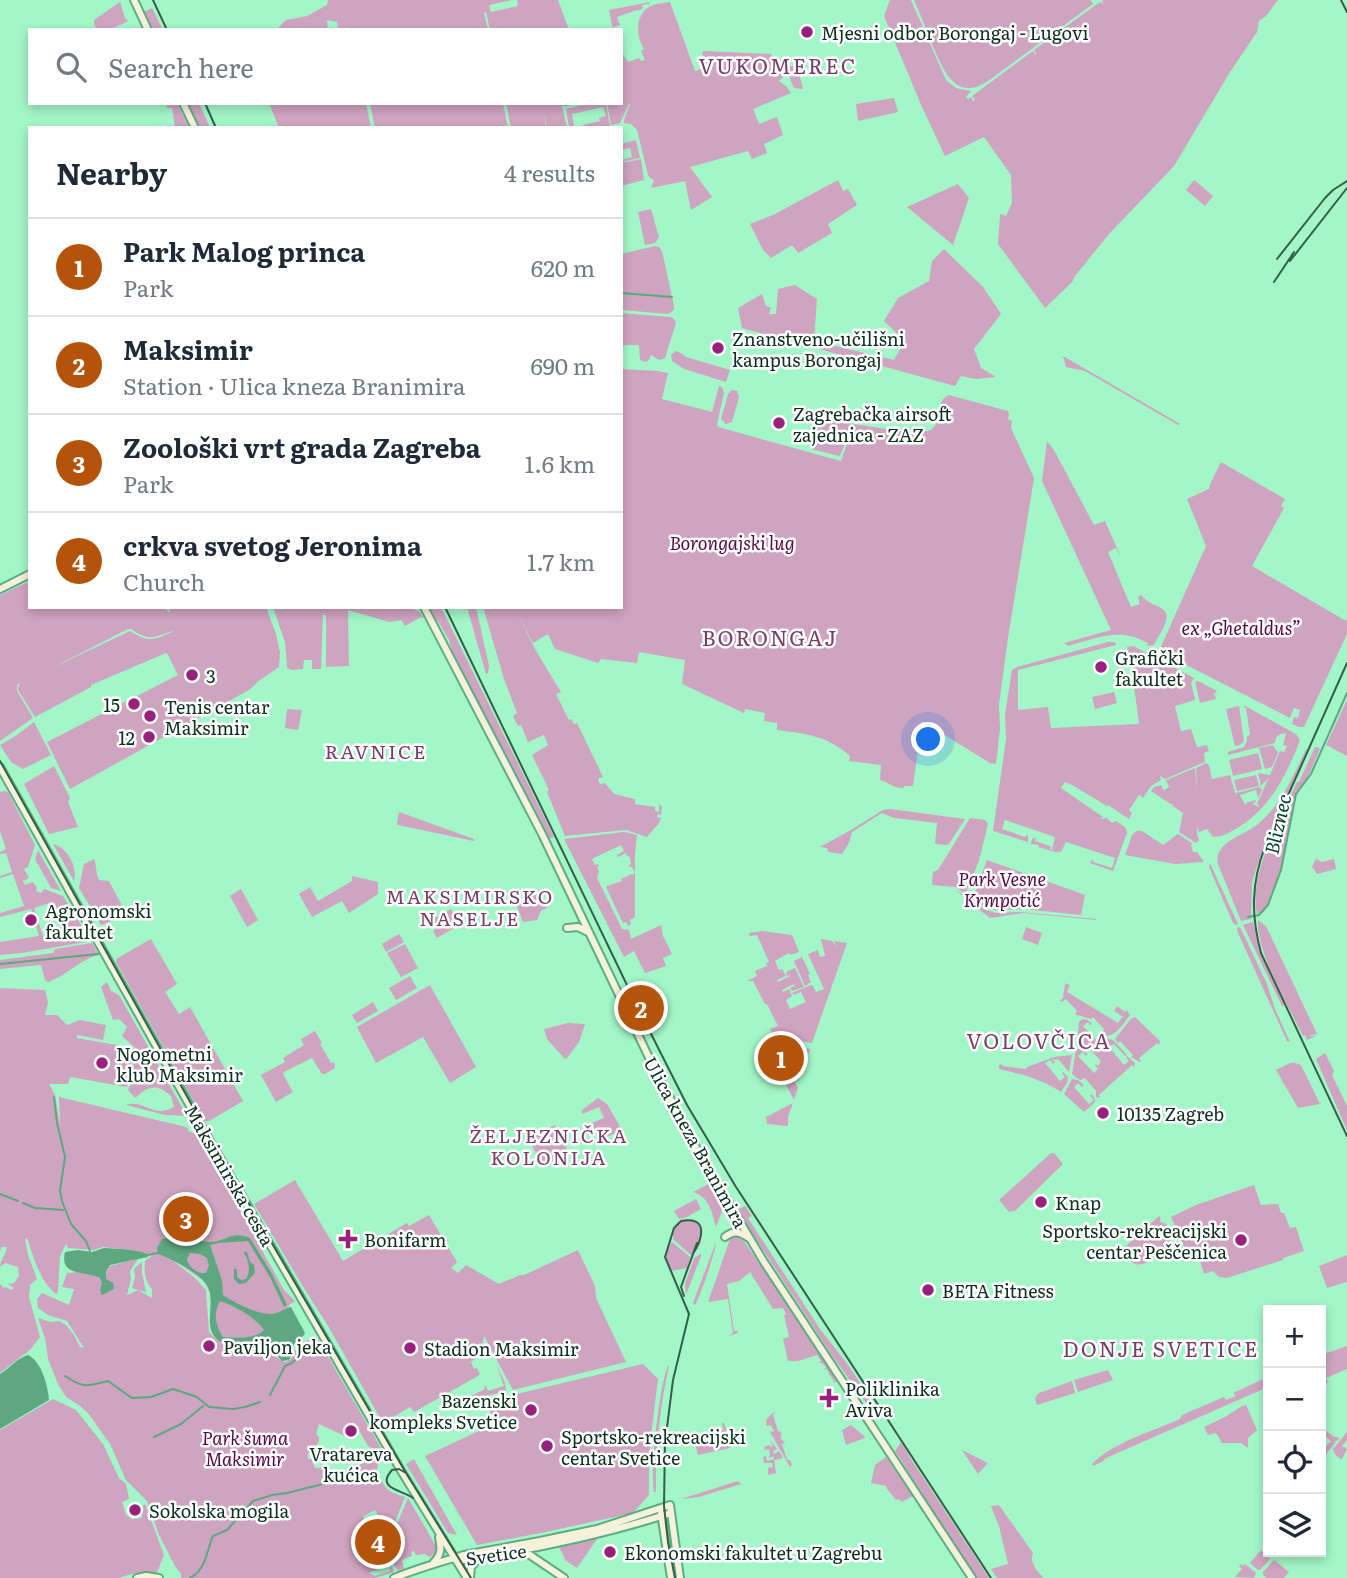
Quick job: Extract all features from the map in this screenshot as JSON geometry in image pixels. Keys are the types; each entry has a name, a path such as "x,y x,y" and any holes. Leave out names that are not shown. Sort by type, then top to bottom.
{"main road":[{"path":"134,0 147,28"},
{"path":"184,105 194,126"},
{"path":"0,586 28,575"},
{"name":"Ulica kneza Branimira","path":"425,609 542,834 682,1122 750,1239 972,1578"},
{"name":"Maksimirska cesta","path":"0,767 194,1114 396,1461 468,1578"},
{"path":"567,928 581,928 589,933"},
{"path":"725,1237 736,1232 750,1239"},
{"path":"661,1507 671,1578"},
{"name":"Svetice","path":"455,1559 522,1551 605,1527 661,1507 670,1509"},
{"path":"670,1509 680,1578"},
{"name":"Svetice","path":"455,1559 464,1555 605,1533 662,1516 670,1509"},
{"path":"433,1563 441,1550 436,1528"},
{"path":"539,1545 539,1560"},
{"path":"522,1551 564,1578"},
{"path":"468,1578 471,1567 480,1557"},
{"path":"394,1578 433,1563 455,1559"},
{"path":"137,1578 159,1578"}],"green space":[{"path":"328,0 512,0 489,5 491,12 518,6 517,0 558,0 568,28 490,28 486,12 488,28 338,28 337,22 327,20 328,28 278,28 286,20 307,16 327,5"},
{"path":"890,0 911,0 946,80 956,88 971,91 966,97 971,97 973,101 975,100 972,96 1033,51 1036,55 1034,50 1097,4 1101,2 1103,5 1104,0 1278,0 1259,21 1257,32 1174,166 1109,234 1072,282 1045,308 998,244 1000,214 1006,216 1012,203 1011,175 984,137 945,156 884,16"},
{"path":"914,0 1088,0 1093,4 988,81 966,88 958,85 945,71"},
{"path":"120,2 128,21 114,28 96,28 94,20"},
{"path":"650,2 648,5 642,5 643,8 638,11 617,17 620,25 614,28 613,28 609,10"},
{"path":"670,2 695,71 706,67 702,52 705,51 771,54 776,62 783,63 784,66 797,66 803,89 794,88 786,74 779,81 791,93 753,109 759,124 777,117 783,135 764,144 767,153 752,159 748,151 690,167 712,197 691,210 685,181 651,188 654,180 648,175 637,130 631,124 624,123 630,104 620,123 611,125 607,105 623,105 623,54 628,62 639,58 641,61 645,60 641,51 644,49 638,24 643,13 653,5"},
{"path":"152,8 162,28 152,28 144,12"},
{"path":"894,98 898,112 858,121 856,104"},
{"path":"166,105 178,105 188,126 175,126 172,108 167,108"},
{"path":"188,105 200,105 209,126 198,126"},
{"path":"270,105 366,105 371,126 278,126"},
{"path":"370,105 503,105 508,126 375,126"},
{"path":"506,105 569,105 562,106 567,126 547,126 544,112 546,126 511,126"},
{"path":"583,105 606,105 610,126 583,126 600,121 599,118 606,116 603,107 572,114 574,126 569,126 566,109"},
{"path":"636,140 640,158 623,162 632,157 630,148 623,150 623,143"},
{"path":"641,159 644,180 623,185 623,163"},
{"path":"838,180 843,191 848,189 857,205 828,224 832,233 798,253 792,245 771,258 763,250 750,224 775,214"},
{"path":"1194,180 1213,196 1205,206 1186,190"},
{"path":"958,184 969,198 953,245 907,207"},
{"path":"651,209 659,237 655,243 645,245 638,212"},
{"path":"659,247 674,310 668,314 623,310 623,254"},
{"path":"944,249 983,287 1001,314 974,349 981,368 996,377 976,379 961,376 955,386 742,328 738,308 762,294 766,306 771,308 769,314 776,314 778,289 795,285 817,299 814,341 894,360 905,341 884,321 898,298 929,281 932,261"},
{"path":"623,313 671,317 676,323 665,358 659,360 651,355 646,362 640,360 639,345 624,345 623,347"},
{"path":"676,351 686,357 730,370 726,382 684,369 672,361 671,355"},
{"path":"1063,356 1180,424 1085,371 1066,367"},
{"name":"Borongajski lug","path":"623,369 668,373 662,399 712,412 719,386 722,387 724,393 718,427 841,461 854,424 902,431 928,431 936,424 941,403 949,395 1008,411 1008,419 1012,421 1011,428 1034,478 999,704 1000,728 996,764 990,763 922,721 913,786 897,787 880,780 881,765 849,761 850,756 833,744 807,734 777,730 777,723 764,721 765,713 745,709 744,713 682,684 685,660 639,652 637,663 601,659 598,663 555,649 548,634 533,643 519,616 536,651 561,692 556,694 569,720 577,723 603,777 598,779 600,784 605,783 614,794 635,799 635,804 655,807 655,811 659,812 659,804 662,807 661,815 658,814 657,817 661,818 659,823 647,837 626,830 565,836 547,792 549,790 532,755 548,745 544,735 528,742 521,725 518,726 513,716 517,713 484,609 623,609"},
{"path":"732,390 737,391 739,397 732,422 726,424 721,419 728,394"},
{"path":"822,414 851,425 839,456 811,449 814,428 818,416"},
{"path":"1047,441 1094,525 1105,521 1121,557 1116,548 1108,552 1131,607 1140,604 1138,597 1141,595 1165,611 1165,625 1154,645 1147,646 1148,643 1138,638 1118,635 1099,637 1068,646 1064,643 1111,630 1042,481"},
{"name":"ex „Ghetaldus”","path":"1221,462 1285,499 1281,506 1284,508 1252,566 1346,621 1347,619 1347,634 1304,727 1292,724 1294,717 1298,718 1300,710 1294,708 1290,718 1159,651 1206,546 1187,499 1209,489"},
{"path":"28,582 28,609 166,609 169,613 170,609 267,609 280,652 279,667 249,690 70,789 47,742 178,675 166,653 91,685 35,717 18,690 21,682 17,685 17,691 33,718 0,741 0,595","holes":["128,629 148,637 174,631 152,639 130,631 52,668"]},
{"path":"274,609 414,609 424,618 405,626 401,620 389,622 348,610 349,666 326,667 326,616 323,614 321,669 312,669 312,660 304,660 303,669 287,668 285,642"},
{"path":"430,609 442,609 554,837 548,839 453,655 449,640"},
{"path":"468,609 476,609 489,666 486,674"},
{"path":"1115,642 1116,645 1018,670 1018,710 1048,707 1051,728 1139,723 1133,666 1127,647 1133,646 1194,678 1191,683 1195,700 1175,706 1181,731 1191,729 1197,747 1207,745 1209,751 1204,753 1205,762 1165,779 1160,776 1161,780 1151,786 1143,798 1139,795 1129,810 1132,813 1129,819 1065,782 1061,788 1103,817 1100,819 1107,818 1112,823 1116,821 1126,828 1127,833 1113,871 1090,863 1093,859 1093,862 1112,868 1115,858 1066,842 1061,852 1056,851 1059,853 1038,847 1039,845 1031,844 1036,837 1035,841 1050,846 1050,849 1055,851 1052,849 1055,837 1005,820 1002,829 1025,837 1028,835 1028,842 993,831 1006,739 1005,715 1012,670"},
{"path":"1195,682 1217,691 1214,694 1216,699 1200,703"},
{"path":"1114,692 1117,703 1095,709 1092,697"},
{"path":"1347,700 1347,756 1326,745"},
{"path":"1239,706 1244,741 1235,746 1226,709"},
{"path":"1245,706 1296,734 1300,740 1282,780 1256,814 1220,836 1212,836 1207,829 1199,832 1197,826 1199,840 1196,843 1179,832 1183,813 1173,806 1173,803 1172,805 1151,791 1161,785 1165,793 1164,790 1169,787 1166,780 1195,768 1197,790 1196,768 1206,763 1209,765 1212,779 1230,775 1236,796 1236,793 1260,787 1262,790 1258,798 1256,790 1240,795 1245,805 1255,800 1252,804 1260,807 1257,804 1269,777 1261,786 1258,773 1270,775 1280,751 1284,752 1287,746 1283,745 1286,734 1278,736 1275,743 1228,755 1228,752 1244,747 1247,736 1250,735 1246,708 1243,707"},
{"path":"287,709 302,710 298,730 285,728"},
{"path":"34,722 51,755 23,769 11,762 0,745"},
{"path":"1273,745 1278,753 1272,767 1265,769 1259,748"},
{"path":"1315,747 1320,749 1308,777 1295,796 1280,872 1267,905 1257,914 1257,882 1267,847"},
{"path":"1306,749 1257,866 1252,883 1251,919 1241,921 1218,864 1220,850 1258,824 1274,808"},
{"path":"1258,753 1262,769 1233,776 1229,760"},
{"path":"54,766 70,798 68,802 78,827 49,834 24,784"},
{"path":"1256,775 1259,786 1237,791 1234,780"},
{"path":"0,792 8,792 35,845 28,867 24,869 29,878 23,881 25,885 33,882 36,891 41,893 44,889 63,896 91,941 0,955 0,942 39,936 31,909 0,917 0,913 24,906 13,874 0,878 12,872 6,853 0,854 6,849 0,831","holes":["53,902 62,933 43,936 34,908"]},
{"path":"883,810 965,819 946,845 935,844 937,823 894,818 882,813 852,832 842,854 828,852 827,848 820,847"},
{"path":"399,812 474,839 474,841 398,825"},
{"path":"970,818 985,820 988,824 980,857 977,856 980,858 964,897 955,890 964,893 955,887 932,885 933,872 938,870"},
{"path":"1136,831 1142,831 1163,845 1178,834 1193,844 1193,852 1197,852 1204,862 1175,864 1125,855"},
{"path":"624,832 637,835 635,872 629,865 630,857 626,853 618,857 617,855 624,851 621,845 592,859 595,865 599,866 597,878 622,929 629,930 631,939 661,925 672,954 663,958 666,966 645,973 634,951 624,957 564,839"},
{"path":"53,844 63,849 70,858 74,881"},
{"path":"38,850 61,891 51,888 35,859"},
{"path":"94,859 99,880 109,881 127,915 101,925 79,888 84,864"},
{"path":"1316,859 1322,862 1334,859 1336,869 1317,874 1312,867"},
{"name":"Park Vesne Krmpotić","path":"987,860 1085,895 1081,915 1024,909 994,910 980,904 975,893"},
{"path":"1210,863 1238,924 1236,925 1209,867"},
{"path":"635,872 635,917 630,920 631,924 628,926 626,922 623,923 606,887"},
{"path":"352,876 378,882 378,894 349,913 342,901 312,917 299,894 310,887 318,901 352,881"},
{"path":"241,889 258,920 247,927 230,896"},
{"path":"540,893 547,908 541,911 537,920 523,922 515,901"},
{"path":"974,897 976,904 996,913 1020,912 1097,919 1023,913 990,918 971,903"},
{"path":"451,909 456,918 460,916 462,919 461,924 437,938 433,931 437,928 432,920"},
{"path":"1258,920 1266,926 1317,1034 1308,1036 1316,1036 1307,1040 1305,1035 1303,1036 1282,994 1267,963"},
{"path":"1253,922 1260,953 1285,1005 1282,1006 1243,925"},
{"path":"1026,927 1042,933 1038,945 1022,939"},
{"path":"1240,927 1290,1042 1287,1041 1238,933 1237,928"},
{"path":"762,931 792,935 799,952 791,955 789,953 775,961 786,976 777,980 778,982 790,976 787,976 786,972 795,968 804,987 792,991 790,988 795,986 794,984 782,990 783,992 789,989 792,996 786,1000 790,1009 806,1002 801,992 794,995 792,993 811,985 816,992 824,989 808,954 818,950 820,957 825,956 821,939 832,941 836,946 834,941 847,943 812,1043 774,1037 770,1029 778,1026 753,981 747,981 757,976 755,971 767,966 766,963 769,962 757,935 750,936 749,933"},
{"path":"399,934 404,942 386,952 382,944"},
{"path":"151,939 177,984 165,992 179,1014 190,1007 243,1101 209,1121 205,1122 116,962 116,959"},
{"path":"92,943 99,955 85,960 48,982 41,965 0,969 0,960 53,953 55,949"},
{"path":"405,944 418,968 401,977 387,953"},
{"path":"802,957 811,982 805,986 794,961"},
{"path":"410,976 417,988 396,1000 389,988"},
{"path":"107,982 111,991 119,995 187,1116 165,1115 126,1105 138,1104 160,1111 174,1107 171,1096 161,1089 148,1089 135,1098 128,1090 134,1075 133,1065 137,1059 146,1064 143,1055 122,1036 127,1027 119,1019 113,1020 101,987"},
{"path":"1063,983 1070,985 1067,992 1118,1023 1122,1017 1125,1018 1114,1011 1117,1006 1125,1012 1127,1010 1130,1015 1117,1031 1106,1036 1104,1029 1093,1017 1091,1019 1077,1015 1077,1011 1066,999 1060,1001 1063,998"},
{"path":"430,985 476,1067 450,1083 423,1037 376,1063 357,1027"},
{"name":"Park šuma Maksimir","path":"0,988 45,990 48,1003 45,1015 57,1015 67,1025 80,1020 106,1025 103,1040 77,1035 77,1038 134,1048 127,1087 70,1077 68,1084 49,1084 55,1095 60,1125 59,1097 182,1126 198,1135 284,1290 295,1301 257,1342 233,1344 261,1345 285,1362 291,1359 301,1344 318,1339 382,1450 380,1452 368,1446 357,1427 350,1427 347,1433 349,1438 319,1424 316,1434 319,1441 313,1451 308,1453 308,1459 312,1459 315,1468 328,1468 337,1476 352,1472 352,1468 371,1460 379,1460 376,1472 385,1486 405,1497 395,1522 385,1527 375,1510 363,1516 366,1524 378,1520 385,1531 380,1533 377,1530 370,1535 372,1545 377,1546 390,1564 369,1573 375,1576 390,1571 389,1568 392,1567 394,1572 375,1578 181,1578 159,1535 147,1501 126,1480 110,1444 88,1413 66,1397 58,1384 48,1359 38,1318 51,1322 59,1321 66,1325 80,1347 84,1348 67,1321 48,1315 38,1308 37,1299 42,1293 69,1305 74,1289 62,1287 67,1273 78,1272 104,1277 110,1266 138,1259 130,1271 127,1295 138,1290 152,1298 145,1261 158,1253 103,1247 94,1250 68,1248 66,1244 60,1256 56,1294 41,1275 27,1238 25,1239 37,1279 30,1285 29,1297 40,1337 30,1350 0,1373 0,1284 11,1290 14,1288 8,1284 14,1283 19,1276 18,1267 5,1263 0,1267 7,1247 2,1247 0,1251","holes":["172,1260 201,1279 208,1289 211,1326 217,1340 209,1332 206,1290"]},
{"path":"373,1002 378,1011 357,1023 352,1015"},
{"path":"1135,1017 1160,1041 1159,1045 1157,1043 1139,1058 1140,1062 1131,1057 1133,1055 1115,1039"},
{"path":"1083,1019 1092,1024 1088,1022 1083,1026 1098,1042 1102,1039 1099,1035 1101,1033 1105,1038 1113,1040 1127,1055 1114,1044 1109,1047 1124,1065 1129,1061 1127,1056 1135,1063 1134,1067 1132,1065 1099,1095 1099,1098 1085,1078 1080,1080 1072,1074 1076,1049 1088,1054 1086,1056 1083,1052 1078,1056 1094,1073 1098,1069 1095,1065 1098,1066 1101,1061 1089,1048 1077,1046 1079,1022"},
{"path":"568,1023 585,1024 579,1042 565,1059 547,1039 544,1029"},
{"path":"315,1031 335,1068 322,1074 312,1058 284,1072 293,1092 276,1102 261,1075 285,1062 283,1058 304,1045 301,1039"},
{"path":"769,1043 810,1049 798,1082 794,1073 803,1068 801,1053 778,1064 779,1070 782,1069 780,1071 778,1070 766,1045"},
{"path":"1325,1053 1347,1106 1347,1130 1316,1059"},
{"path":"1072,1055 1069,1072 1058,1059 1052,1059 1055,1062 1053,1064 1050,1060 1045,1063 1060,1081 1065,1077 1063,1072 1068,1077 1061,1092 1038,1080 999,1069 1001,1064 1026,1069 1054,1057"},
{"path":"1290,1063 1301,1065 1320,1104 1298,1108 1276,1070"},
{"path":"784,1072 783,1077 791,1074 798,1088 794,1100 780,1073"},
{"path":"1072,1079 1084,1085 1082,1087 1078,1083 1074,1087 1089,1104 1094,1100 1090,1096 1092,1094 1095,1099 1084,1112 1064,1094"},
{"path":"598,1098 607,1104 622,1130 600,1140 592,1123 604,1118 599,1107 582,1114 582,1110"},
{"path":"793,1103 788,1126 767,1124 766,1117"},
{"path":"555,1125 569,1153 542,1166 528,1137"},
{"path":"1051,1153 1063,1164 1015,1211 1009,1212 999,1200"},
{"path":"295,1180 343,1261 407,1223 409,1226 429,1215 457,1262 451,1268 458,1273 466,1265 499,1284 578,1250 595,1286 596,1298 626,1362 513,1390 484,1336 475,1359 471,1362 480,1374 478,1376 414,1412 410,1407 383,1423 254,1204"},
{"path":"710,1183 722,1205 716,1227 706,1201 693,1192"},
{"name":"Sportsko-rekreacijski centar Peščenica","path":"1254,1185 1261,1205 1278,1204 1290,1228 1296,1227 1304,1251 1227,1278 1219,1277 1213,1271 1204,1274 1200,1261 1191,1262 1171,1217 1196,1205"},
{"path":"696,1199 701,1209 679,1219 674,1211"},
{"path":"745,1206 752,1216 748,1218 820,1329 869,1397 869,1407 737,1210"},
{"path":"1159,1216 1159,1221 1171,1230 1170,1241 1146,1263 1133,1263 1124,1248"},
{"path":"687,1219 697,1222 702,1232 700,1245 692,1256 671,1235 678,1222"},
{"path":"737,1235 782,1296 838,1381 833,1383 827,1369 824,1370 826,1367 819,1363 821,1361 817,1355 788,1361 783,1339 789,1337 784,1315 786,1314 783,1308 773,1309 750,1272 739,1281 727,1284 734,1331 738,1331 728,1336 733,1333 728,1299 708,1302 730,1239"},
{"path":"672,1242 690,1257 687,1268 671,1271 665,1256"},
{"path":"716,1242 707,1274 695,1305 693,1303"},
{"path":"701,1254 686,1295 685,1284 694,1258"},
{"path":"1347,1255 1347,1282 1327,1288 1319,1266"},
{"path":"142,1262 142,1275 146,1292 132,1288 134,1269"},
{"path":"1347,1346 1347,1369 1326,1378 1326,1353"},
{"path":"496,1364 506,1391 467,1403 467,1395 469,1397 485,1389 484,1386 488,1391 504,1386"},
{"name":"Sportsko-rekreacijski centar Svetice","path":"643,1364 658,1379 650,1451 649,1495 633,1513 477,1545 425,1456 494,1424 487,1401"},
{"path":"668,1366 654,1492 656,1429 661,1391"},
{"path":"1108,1370 1113,1380 1078,1392 1074,1380"},
{"path":"1263,1379 1263,1389 1093,1466 1092,1464 1110,1450 1224,1397 1226,1400 1236,1396 1233,1393"},
{"path":"1072,1381 1075,1393 1037,1405 1035,1399 1039,1393"},
{"path":"53,1399 76,1410 103,1444 119,1478 126,1484 129,1499 122,1502 126,1515 132,1519 142,1518 142,1507 145,1504 164,1555 156,1575 135,1573 119,1578 0,1578 0,1430"},
{"path":"1246,1405 1257,1430 1248,1438 1248,1448 1241,1443 1222,1443 1216,1433 1208,1435 1204,1427"},
{"path":"775,1411 773,1415 785,1443 782,1444 787,1460 790,1460 792,1465 790,1467 770,1432 774,1431 771,1425 766,1424"},
{"path":"722,1423 727,1432 728,1443 732,1443 730,1448 698,1455 693,1434 723,1430"},
{"path":"851,1425 865,1438 846,1445 842,1430"},
{"path":"1326,1431 1340,1438 1333,1441 1336,1442 1326,1454 1326,1446 1331,1441 1326,1437"},
{"path":"1347,1432 1347,1440 1342,1446 1347,1449 1342,1459 1333,1449"},
{"path":"770,1439 777,1449 773,1451 774,1454 779,1451 783,1458 774,1460 776,1473 768,1475 768,1468 773,1467 772,1463 764,1463 763,1457 766,1456 767,1461 774,1459 773,1456 769,1458 769,1449 765,1450 764,1447 773,1446"},
{"path":"901,1442 989,1578 976,1578 895,1451"},
{"path":"962,1450 988,1463 978,1474"},
{"path":"886,1457 913,1496 901,1502 896,1500 886,1486 871,1483 875,1465"},
{"path":"414,1459 457,1535 448,1533 406,1464"},
{"path":"738,1481 741,1484 699,1497 681,1499"},
{"path":"408,1498 437,1551 430,1557 411,1552 412,1556 402,1560 404,1569 398,1571 389,1557 387,1533 392,1530 398,1541 406,1538 397,1524"},
{"path":"999,1505 1033,1553 1033,1563 1043,1578 997,1578 991,1569 1008,1564 991,1506"},
{"path":"599,1536 577,1568 565,1560 558,1545"},
{"path":"1261,1550 1263,1557 1270,1559 1260,1570 1250,1563"},
{"path":"1274,1560 1289,1572 1284,1578 1267,1578 1263,1575"},
{"path":"1241,1564 1256,1573 1254,1578 1235,1577 1242,1569 1239,1566"}],"shaded area":[{"path":"238,1235 250,1238 287,1305 284,1307 248,1241 210,1245 222,1280 223,1295 246,1308 265,1314 274,1314 291,1307 305,1333 295,1343 289,1360 282,1361 263,1344 231,1344 218,1340 211,1329 208,1287 193,1272 158,1254 157,1248 162,1239 186,1236 216,1242","holes":["190,1253 207,1258 209,1265 206,1273 191,1267 187,1259","220,1301 244,1312 264,1330 250,1337 223,1337 216,1319"]},
{"path":"104,1248 137,1251 148,1254 148,1257 110,1265 106,1279 113,1283 114,1289 102,1295 100,1278 69,1269 64,1260 65,1252 92,1252"},
{"path":"245,1251 254,1265 255,1273 246,1283 239,1284 234,1279 234,1268 237,1270 237,1277 246,1279 249,1269"},
{"path":"28,1355 41,1369 49,1400 0,1429 0,1374"}],"waterway":[{"path":"623,293 672,297"},
{"name":"Bliznec","path":"1248,917 1259,915 1268,905 1281,870 1296,794 1311,774 1347,693"},
{"name":"Bliznec","path":"0,964 98,954"},
{"name":"Bliznec","path":"54,1097 65,1157 60,1191 62,1201 71,1224 86,1241 90,1251"},
{"path":"0,1194 18,1201"},
{"path":"23,1203 35,1208 63,1210"},
{"path":"148,1255 158,1253"},
{"path":"270,1395 285,1366 305,1350 319,1344"},
{"path":"65,1376 86,1385 108,1381 132,1398 151,1397 173,1389 197,1397 209,1407 233,1409 260,1402"},
{"path":"154,1437 181,1424 203,1406"},
{"path":"190,1578 203,1565 213,1536 227,1530 253,1501 335,1481"}],"tram line":[{"path":"1347,663 1265,847 1257,874 1254,900 1255,926 1261,953 1347,1136"},
{"path":"0,761 203,1125 406,1473 471,1578"},
{"path":"675,1578 664,1506 665,1443 673,1380 689,1314 665,1257 674,1228 681,1221 696,1222 701,1229 700,1240 694,1252"},
{"path":"684,1296 681,1287 697,1243"},
{"path":"406,1473 399,1469 392,1470 387,1481 392,1488 413,1498"}],"railway":[{"path":"153,0 166,28"},
{"path":"1341,0 1347,12"},
{"path":"206,105 215,126"},
{"path":"1277,259 1325,198 1347,181"},
{"path":"1290,261 1347,188"},
{"path":"1274,282 1294,252"},
{"path":"446,609 687,1105 736,1187 991,1578"}],"place":[{"name":"Mjesni odbor Borongaj - Lugovi","path":"807,32"},
{"name":"Znanstveno-učilišni kampus Borongaj","path":"718,348"},
{"name":"Zagrebačka airsoft zajednica - ZAZ","path":"779,423"},
{"name":"Grafički fakultet","path":"1101,667"},
{"name":"3","path":"192,675"},
{"name":"15","path":"134,704"},
{"name":"Tenis centar Maksimir","path":"150,716"},
{"name":"12","path":"149,737"},
{"name":"Agronomski fakultet","path":"31,920"},
{"name":"Maksimir","path":"641,1008"},
{"name":"Park Malog princa","path":"781,1058"},
{"name":"Nogometni klub Maksimir","path":"102,1063"},
{"name":"10135 Zagreb","path":"1103,1113"},
{"name":"Knap","path":"1041,1202"},
{"name":"Zoološki vrt grada Zagreba","path":"186,1219"},
{"name":"Bonifarm","path":"348,1239"},
{"name":"Sportsko-rekreacijski centar Peščenica","path":"1241,1240"},
{"name":"BETA Fitness","path":"928,1290"},
{"name":"Paviljon jeka","path":"209,1346"},
{"name":"Stadion Maksimir","path":"410,1348"},
{"name":"Poliklinika Aviva","path":"829,1398"},
{"name":"Bazenski kompleks Svetice","path":"531,1410"},
{"name":"Vratareva kućica","path":"351,1431"},
{"name":"Sportsko-rekreacijski centar Svetice","path":"547,1446"},
{"name":"Sokolska mogila","path":"135,1510"},
{"name":"crkva svetog Jeronima","path":"378,1542"},
{"name":"Ekonomski fakultet u Zagrebu","path":"610,1552"}],"district":[{"name":"VUKOMEREC","path":"778,64"},
{"name":"BORONGAJ","path":"770,636"},
{"name":"RAVNICE","path":"376,751"},
{"name":"MAKSIMIRSKO NASELJE","path":"470,907"},
{"name":"VOLOVČICA","path":"1039,1039"},
{"name":"ŽELJEZNIČKA KOLONIJA","path":"549,1146"},
{"name":"DONJE SVETICE","path":"1161,1347"}]}
